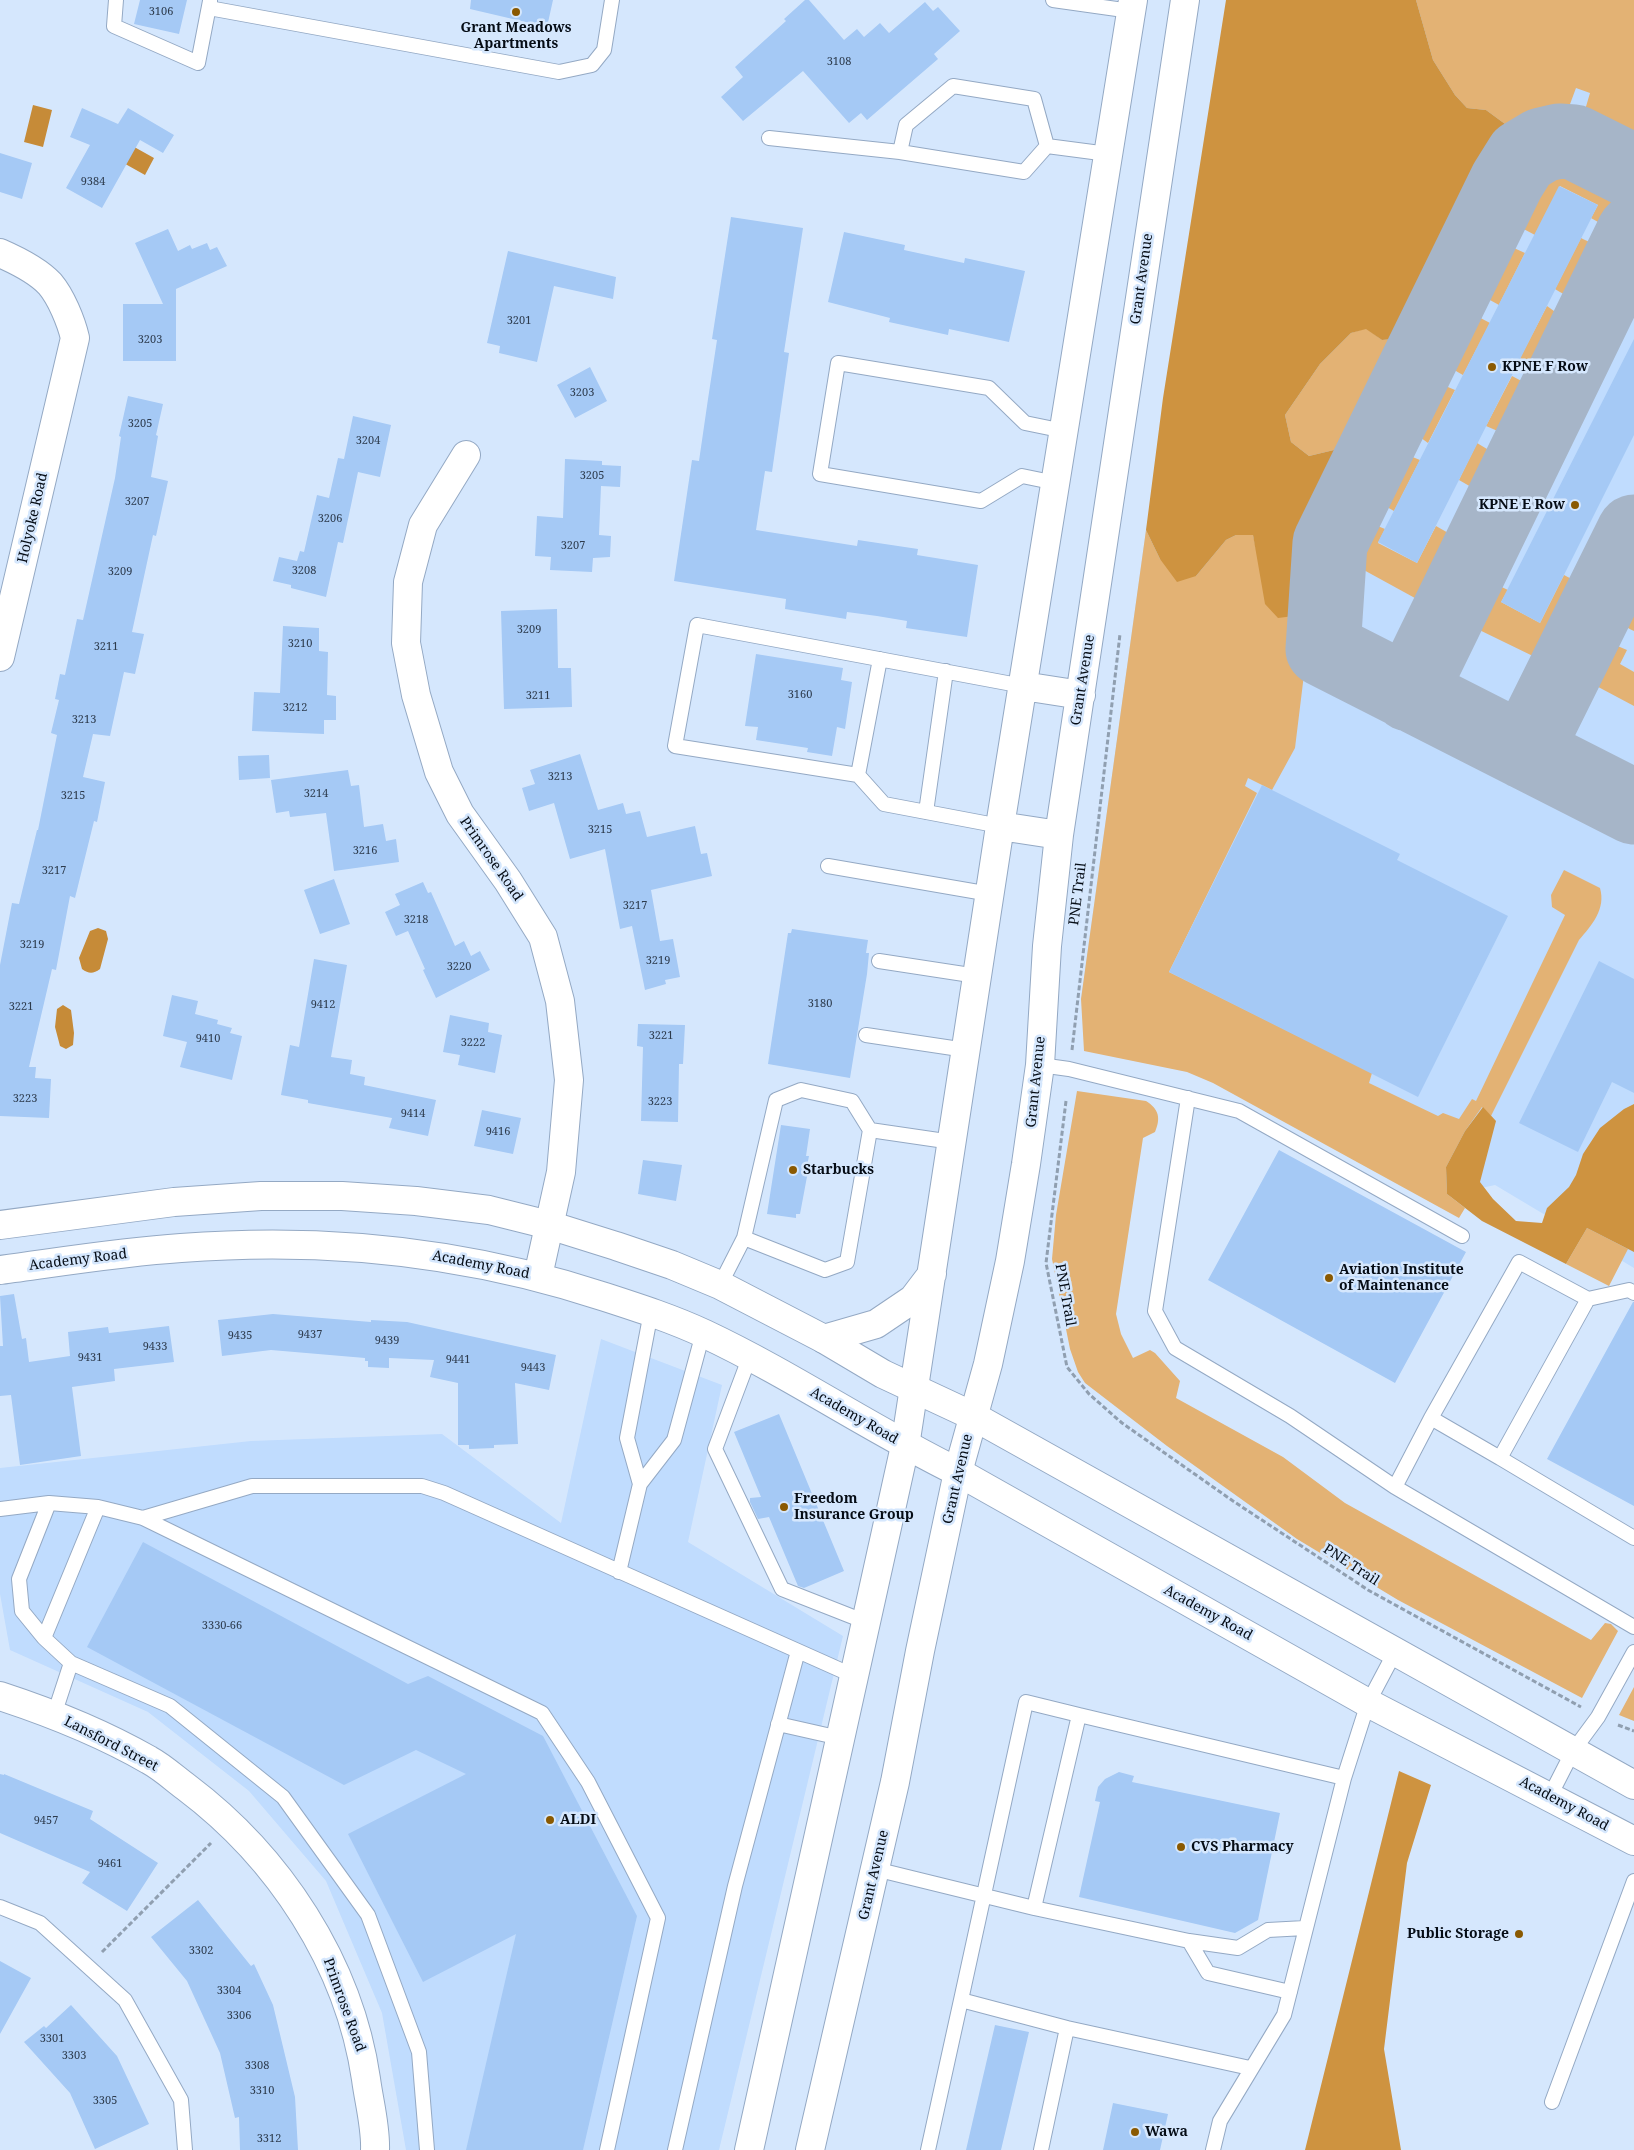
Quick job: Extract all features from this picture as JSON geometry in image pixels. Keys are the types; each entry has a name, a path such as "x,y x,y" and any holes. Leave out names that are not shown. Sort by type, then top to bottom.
{"main road":[{"name":"Grant Avenue","path":"810,2150 895,1782 958,1472 988,1364 1010,1261 1040,1065 1047,946 1059,835 1185,0"},
{"path":"749,2150 905,1446 1000,826 1132,6"},
{"name":"Holyoke Road","path":"0,253 18,261 50,284 71,322 75,338 10,572 0,657"},
{"name":"Primrose Road","path":"466,455 423,525 408,582 406,643 416,695 439,772 460,814 508,881 542,937 560,1001 569,1080 561,1172 538,1276"},
{"path":"1023,686 1081,695"},
{"path":"1000,826 1059,835"},
{"path":"0,1225 174,1202 270,1196 342,1196 416,1201 489,1210 549,1226 672,1265 720,1284 824,1339 883,1374 973,1416 1634,1785"},
{"name":"Academy Road","path":"0,1270 100,1256 182,1248 301,1245 387,1249 477,1262 538,1276 651,1312 703,1332 750,1356 905,1446 958,1472 1368,1703 1634,1841"},
{"path":"824,1339 876,1324 912,1299 932,1274"},
{"name":"Lansford Street","path":"0,1696 93,1731 151,1761 200,1797 256,1851"},
{"name":"Primrose Road","path":"256,1851 288,1890 333,1966 360,2045 375,2150"}],"lane":[{"path":"116,0 114,26 198,63 210,4 559,72 592,65 604,50 612,0"},
{"path":"1053,0 1132,6"},
{"path":"900,152 906,125 953,86 1034,100 1047,146"},
{"path":"769,138 900,152 1024,172 1047,146"},
{"path":"1047,146 1108,154"},
{"path":"1056,483 1022,476 981,501 820,474 838,363 990,388 1025,423 1064,431"},
{"path":"1000,826 884,804 858,775 675,746 697,625 1023,686"},
{"path":"858,775 880,659"},
{"path":"926,812 946,671"},
{"path":"828,866 990,894"},
{"path":"879,961 977,976"},
{"path":"866,1035 966,1050"},
{"path":"1040,1065 1069,1069 1239,1110 1462,1236"},
{"path":"720,1284 744,1238 776,1100 800,1090 852,1101 870,1130 847,1262 825,1270 744,1238"},
{"path":"1188,1098 1155,1311 1176,1348 1290,1416 1395,1487 1634,1627"},
{"path":"870,1130 952,1142"},
{"path":"1395,1487 1431,1418 1519,1262 1588,1299 1629,1290 1634,1293"},
{"path":"1500,1458 1588,1299"},
{"path":"640,1484 627,1438 651,1312"},
{"path":"619,1572 640,1484 674,1440 703,1332"},
{"path":"750,1356 715,1449 782,1589 866,1622"},
{"path":"1431,1418 1634,1538"},
{"path":"143,1518 252,1486 422,1486 444,1493 854,1676"},
{"path":"49,1504 19,1579 22,1611 44,1638 71,1663 170,1706 283,1797 368,1916 419,2052 427,2150"},
{"path":"0,1509 49,1504 98,1507 143,1518 542,1713 588,1782 658,1918 611,2149"},
{"path":"44,1638 98,1507"},
{"path":"675,2150 736,1886 798,1651"},
{"path":"1213,2150 1220,2121 1250,2068 1284,2015 1344,1778 1368,1703 1395,1652"},
{"path":"1550,1796 1573,1751 1598,1717 1634,1652"},
{"path":"54,1715 71,1663"},
{"path":"928,2150 982,1896 1026,1702 1344,1778"},
{"path":"1034,1908 1079,1714"},
{"path":"778,1724 840,1738"},
{"path":"875,1869 1034,1908 1190,1941 1238,1948 1268,1930 1305,1928"},
{"path":"1552,2102 1634,1881"},
{"path":"0,1906 40,1923 125,2000 180,2100 185,2150"},
{"path":"1190,1941 1208,1974 1290,1992"},
{"path":"961,2000 1067,2028 1250,2068"},
{"path":"1041,2150 1067,2028"}],"path":[{"name":"PNE Trail","path":"1120,632 1046,1263 1067,1367 1089,1394 1122,1423 1233,1501 1368,1590 1598,1717 1634,1731"},
{"path":"88,1967 230,1824"}],"shaded area":[{"path":"1226,0 1416,0 1433,60 1455,95 1467,108 1486,110 1505,124 1509,145 1418,323 1403,338 1382,340 1366,329 1351,333 1320,364 1285,415 1291,442 1309,456 1334,450 1342,454 1346,470 1321,539 1312,609 1294,616 1278,618 1265,604 1253,535 1236,535 1226,540 1196,576 1177,582 1160,559 1146,530 1163,398"},
{"path":"1248,0 1634,0 1634,1268 1495,1185 1445,1196 1081,999 1146,530"},
{"path":"1416,0 1634,0 1634,153 1580,127 1590,93 1576,88 1563,123 1534,129 1509,145 1505,124 1486,110 1467,108 1455,95 1433,60"},
{"path":"33,105 52,110 43,147 24,142"},
{"path":"120,139 154,158 145,175 111,156"},
{"path":"1560,155 1593,167 1612,177 1623,186 1628,199 1628,206 1624,219 1619,225 1612,230 1591,218 1598,205 1560,186 1535,235 1516,225 1512,213 1530,174 1544,159"},
{"path":"1581,238 1592,243 1601,251 1602,255 1600,268 1589,289 1578,297 1564,294 1555,289"},
{"path":"1502,244 1525,253 1499,305 1479,294 1476,280 1491,252"},
{"path":"1547,306 1565,319 1569,328 1548,364 1543,367 1537,367 1520,358"},
{"path":"1466,313 1471,313 1490,323 1463,375 1448,364 1443,354 1450,334 1458,321"},
{"path":"1418,323 1346,470 1342,454 1334,450 1309,456 1291,442 1285,415 1320,364 1351,333 1366,328 1382,340 1403,338"},
{"path":"1512,376 1529,385 1531,399 1523,421 1513,432 1507,435 1486,426"},
{"path":"1436,382 1455,390 1428,443 1410,430 1409,423 1415,401 1424,389"},
{"path":"1477,443 1492,452 1499,464 1497,473 1485,495 1459,480"},
{"path":"1400,452 1420,460 1394,511 1378,502 1373,495 1373,488 1391,456"},
{"path":"1363,520 1385,529 1378,543 1417,563 1436,526 1450,534 1458,546 1434,598 1424,603 1351,563 1350,553 1353,528"},
{"path":"1146,530 1160,559 1196,576 1226,540 1236,535 1253,535 1258,558 1294,616 1312,609 1295,748 1272,790 1248,778 1245,786 1257,793 1169,972 1372,1073 1369,1083 1438,1116 1443,1113 1459,1119 1472,1099 1476,1101 1565,915 1552,907 1551,895 1564,870 1600,888 1601,903 1597,916 1579,940 1491,1116 1482,1107 1465,1131 1446,1167 1447,1194 1465,1208 1459,1218 1213,1083 1187,1072 1084,1051 1081,999"},
{"path":"1564,575 1581,584 1584,595 1553,659 1550,661 1539,659 1467,624 1464,620 1463,615 1466,604 1476,585 1489,581 1508,590 1501,602 1540,623"},
{"path":"1634,578 1634,631 1622,624 1617,616 1617,611 1625,590"},
{"path":"1608,642 1627,650 1620,664 1634,672 1634,706 1587,681 1586,668 1597,646"},
{"path":"98,928 106,931 108,939 100,969 89,973 82,969 79,958 90,931"},
{"path":"63,1005 71,1010 74,1033 73,1045 66,1049 60,1046 55,1027 57,1009"},
{"path":"1077,1091 1146,1101 1154,1107 1158,1114 1155,1132 1143,1138 1116,1314 1121,1334 1133,1358 1150,1350 1155,1353 1180,1381 1176,1398 1283,1457 1345,1503 1591,1640 1605,1623 1611,1624 1618,1631 1582,1698 1398,1600 1297,1539 1167,1446 1085,1383 1078,1372 1070,1349 1052,1259 1056,1215"},
{"path":"1634,1104 1634,1252 1587,1228 1566,1264 1482,1221 1447,1194 1446,1167 1465,1131 1483,1107 1496,1121 1480,1182 1493,1199 1516,1221 1542,1223 1547,1208 1569,1187 1576,1175 1583,1154 1600,1128 1624,1109"},
{"path":"1587,1228 1628,1249 1609,1286 1566,1264"},
{"path":"601,1339 722,1385 688,1542 843,1636 719,2150 406,2150 382,2013 326,1881 249,1791 148,1712 10,1650 0,1594 0,1468 251,1441 442,1434 561,1523"},
{"path":"1634,1687 1634,1721 1619,1715"},
{"path":"1399,1771 1431,1785 1407,1863 1384,2049 1401,2150 1305,2150"}],"building":[{"path":"140,0 187,0 179,34 134,24"},
{"name":"Grant Meadows Apartments","path":"471,0 553,0 547,27 470,9"},
{"path":"805,0 809,0 844,40 857,29 864,37 880,23 889,33 925,2 933,11 938,7 960,31 934,54 938,59 867,120 861,113 849,123 803,71 743,121 721,97 743,77 735,67 786,21 784,19"},
{"path":"82,108 118,124 128,108 174,135 163,153 140,140 102,208 66,188 90,145 70,137"},
{"path":"0,153 32,163 22,199 0,192"},
{"name":"KPNE F Row","path":"1559,186 1598,205 1417,563 1378,542"},
{"path":"731,217 803,228 784,352 789,353 772,472 765,471 756,530 857,546 858,540 918,549 917,555 978,565 967,637 906,628 907,621 877,616 847,612 846,619 785,609 786,599 674,581 692,460 699,461 717,340 712,339"},
{"path":"168,229 178,251 190,245 192,249 207,243 210,250 217,247 227,266 176,289 176,361 123,361 123,304 163,304 135,243"},
{"path":"844,232 905,245 904,250 964,263 965,258 1025,271 1009,342 949,329 948,335 889,322 890,318 828,302"},
{"path":"508,251 616,277 613,299 554,286 537,362 499,353 500,346 487,343"},
{"name":"KPNE E Row","path":"1634,339 1634,435 1540,623 1501,602"},
{"path":"590,367 607,401 575,418 557,385"},
{"path":"128,396 163,404 156,435 158,436 151,477 168,481 156,536 153,535 132,632 144,634 135,674 124,672 110,736 93,734 83,777 105,782 97,822 94,821 75,898 70,896 56,970 52,969 29,1067 36,1067 35,1078 51,1079 49,1118 0,1116 0,965 12,903 19,904 38,830 57,735 51,733 59,700 55,699 60,674 65,675 77,619 83,620 115,478 121,437 119,436"},
{"path":"353,416 391,425 380,477 358,472 343,543 338,542 326,597 273,581 279,557 297,561 300,551 304,552 317,495 329,498 338,458 344,459"},
{"path":"565,459 602,461 602,465 621,466 620,487 601,486 599,535 611,536 610,557 593,558 592,572 550,570 551,557 535,556 537,516 563,518"},
{"path":"557,609 558,668 571,668 572,707 504,709 501,611"},
{"path":"283,626 319,628 319,651 328,652 327,695 336,696 336,720 324,720 324,734 252,731 254,692 280,693"},
{"path":"756,654 843,668 841,680 852,682 845,729 837,727 832,756 807,752 808,748 756,740 758,727 745,726"},
{"path":"580,754 598,810 623,803 626,814 640,811 647,837 695,826 701,854 707,853 712,876 651,890 660,941 673,939 680,977 665,980 666,984 645,990 632,926 620,929 605,849 570,859 554,803 529,811 522,788 535,784 530,770"},
{"path":"269,755 270,778 239,780 238,756"},
{"path":"348,770 351,786 359,785 364,827 383,824 386,841 396,839 399,862 334,871 326,813 290,817 289,811 276,813 271,780"},
{"path":"1262,785 1400,854 1397,860 1508,916 1418,1097 1169,972"},
{"path":"334,879 350,924 320,934 304,890"},
{"path":"423,882 428,893 431,892 455,946 464,941 471,956 480,951 490,970 436,998 408,931 396,936 385,912 400,905 395,894"},
{"path":"792,929 868,940 866,953 869,953 867,974 850,1078 768,1064 788,933 791,933"},
{"path":"314,959 347,965 331,1057 352,1060 350,1074 365,1077 364,1085 436,1100 428,1136 389,1128 392,1118 308,1103 308,1100 281,1095 290,1045 299,1047"},
{"path":"1599,961 1634,979 1634,1093 1612,1082 1578,1152 1519,1123"},
{"path":"172,995 198,1001 195,1014 218,1020 217,1024 232,1028 230,1033 242,1036 232,1080 180,1067 187,1042 163,1036"},
{"path":"450,1015 489,1023 488,1032 502,1035 495,1073 458,1065 460,1055 443,1052"},
{"path":"638,1024 685,1025 683,1064 679,1064 678,1122 641,1121 643,1047 637,1046"},
{"path":"482,1110 521,1118 513,1154 474,1146"},
{"name":"Starbucks","path":"781,1125 810,1129 806,1156 809,1156 807,1166 809,1166 800,1214 796,1214 796,1218 767,1214"},
{"path":"1279,1150 1466,1252 1395,1383 1208,1280"},
{"path":"643,1160 682,1165 676,1201 638,1194"},
{"path":"14,1294 22,1339 26,1338 29,1362 70,1356 68,1332 108,1327 109,1333 169,1326 174,1362 114,1369 115,1381 72,1387 81,1456 20,1465 11,1395 0,1396 0,1346 3,1346 0,1296"},
{"path":"1634,1302 1634,1506 1547,1459"},
{"path":"273,1314 371,1322 371,1320 407,1322 556,1355 549,1390 515,1383 518,1444 494,1445 494,1448 469,1449 469,1445 458,1445 458,1383 430,1377 434,1360 389,1358 389,1368 368,1367 368,1361 365,1361 365,1358 271,1350 222,1356 218,1320"},
{"name":"Freedom Insurance Group","path":"779,1414 844,1571 804,1588 798,1586 769,1517 758,1519 750,1502 750,1498 761,1497 734,1432"},
{"path":"143,1542 408,1684 428,1676 543,1736 637,1916 583,2150 466,2150 516,1934 423,1982 348,1834 466,1774 416,1750 344,1785 87,1647"},
{"name":"CVS Pharmacy","path":"1119,1772 1134,1776 1132,1782 1280,1813 1258,1920 1235,1933 1079,1897 1100,1802 1095,1801 1098,1787 1105,1779"},
{"path":"0,1774 93,1811 90,1819 158,1863 127,1911 82,1883 90,1872 0,1833"},
{"path":"198,1900 251,1966 254,1964 273,2005 295,2097 298,2150 240,2150 239,2117 235,2118 220,2053 187,1981 151,1937"},
{"path":"0,1961 31,1978 0,2034"},
{"path":"71,2005 117,2056 149,2124 95,2149 70,2093 24,2042 44,2026 46,2028"},
{"path":"995,2025 1029,2032 1001,2150 966,2150"},
{"name":"Wawa","path":"1113,2103 1168,2114 1160,2150 1103,2150"}],"taxiway":[{"path":"1634,172 1574,142 1559,141 1542,145 1522,157 1507,181 1330,543 1323,649 1634,807"},
{"path":"1409,694 1634,232"},
{"path":"1525,752 1634,532"}],"place":[{"name":"Grant Meadows Apartments","path":"516,12"},
{"name":"KPNE F Row","path":"1492,367"},
{"name":"KPNE E Row","path":"1575,505"},
{"name":"Starbucks","path":"793,1170"},
{"name":"Aviation Institute of Maintenance","path":"1329,1278"},
{"name":"Freedom Insurance Group","path":"784,1507"},
{"name":"ALDI","path":"550,1820"},
{"name":"CVS Pharmacy","path":"1181,1847"},
{"name":"Public Storage","path":"1519,1934"},
{"name":"Wawa","path":"1135,2132"}]}
